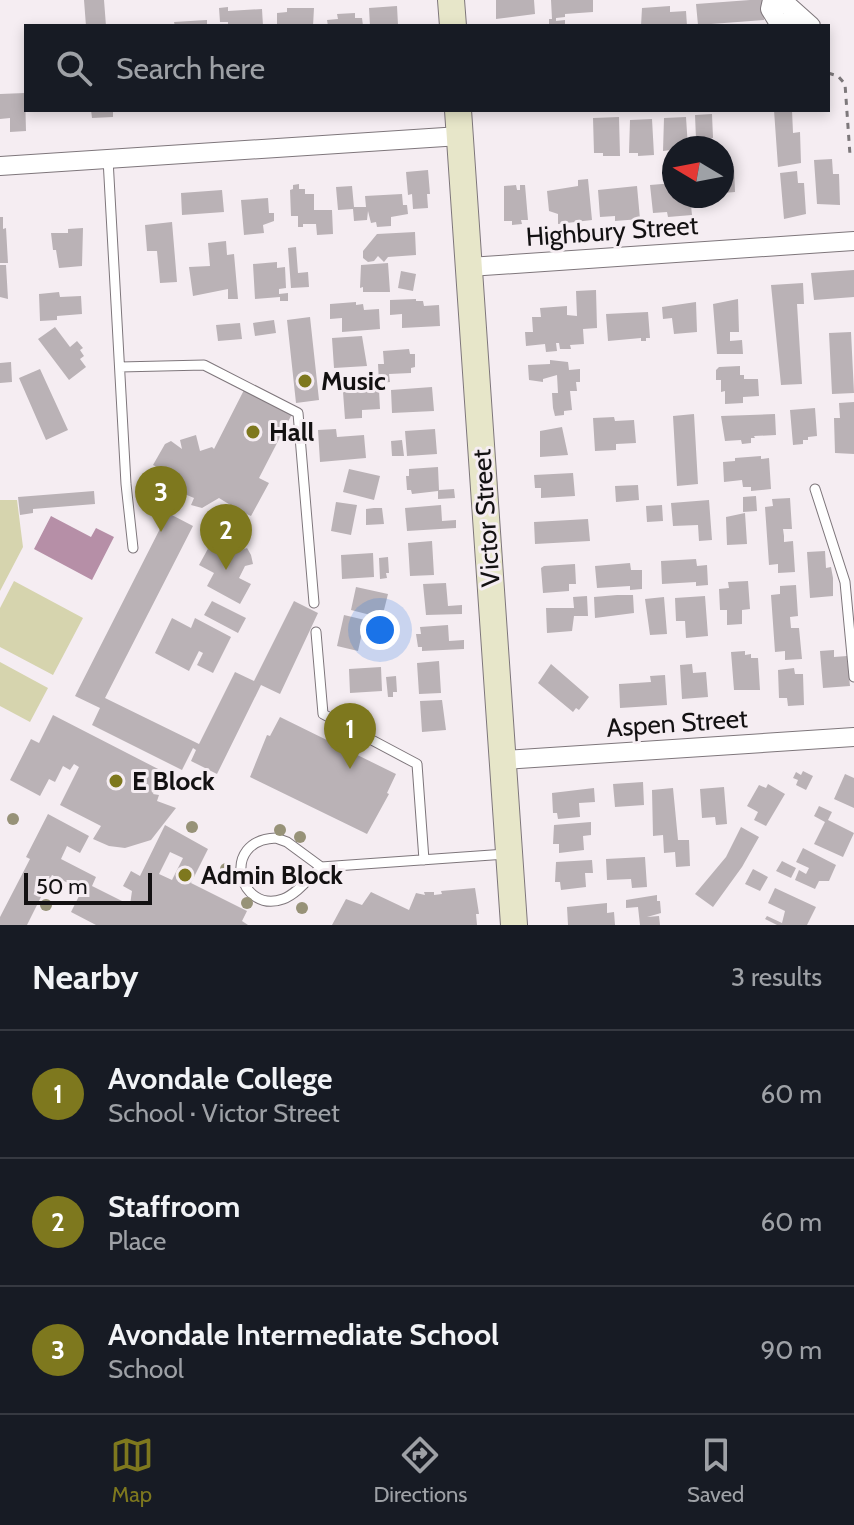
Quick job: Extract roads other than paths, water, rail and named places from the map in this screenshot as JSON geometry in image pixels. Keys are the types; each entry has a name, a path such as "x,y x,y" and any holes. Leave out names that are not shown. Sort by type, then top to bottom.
{"street":[{"path":"451,0 453,24"},
{"path":"772,0 770,9 778,22 794,24 806,21"},
{"path":"782,0 806,21"},
{"path":"0,166 108,159 459,123"},
{"name":"Victor Street","path":"459,123 514,925"},
{"name":"Highbury Street","path":"469,267 854,241"},
{"name":"Aspen Street","path":"503,760 854,737"}],"lane":[{"path":"108,159 133,548"},
{"path":"120,367 204,365 298,413 314,603"},
{"path":"815,489 845,582 854,677"},
{"path":"316,632 323,714 417,764 424,860"},
{"path":"321,867 287,842 266,839 247,850 240,870 247,889 263,900 273,901 291,895 321,867 509,854"}],"place":[{"name":"Music","path":"305,381"},
{"name":"Hall","path":"253,432"},
{"name":"Avondale Intermediate School","path":"161,532"},
{"name":"Staffroom","path":"226,570"},
{"name":"Avondale College","path":"350,769"},
{"name":"E Block","path":"116,781"},
{"name":"Admin Block","path":"185,875"}]}
